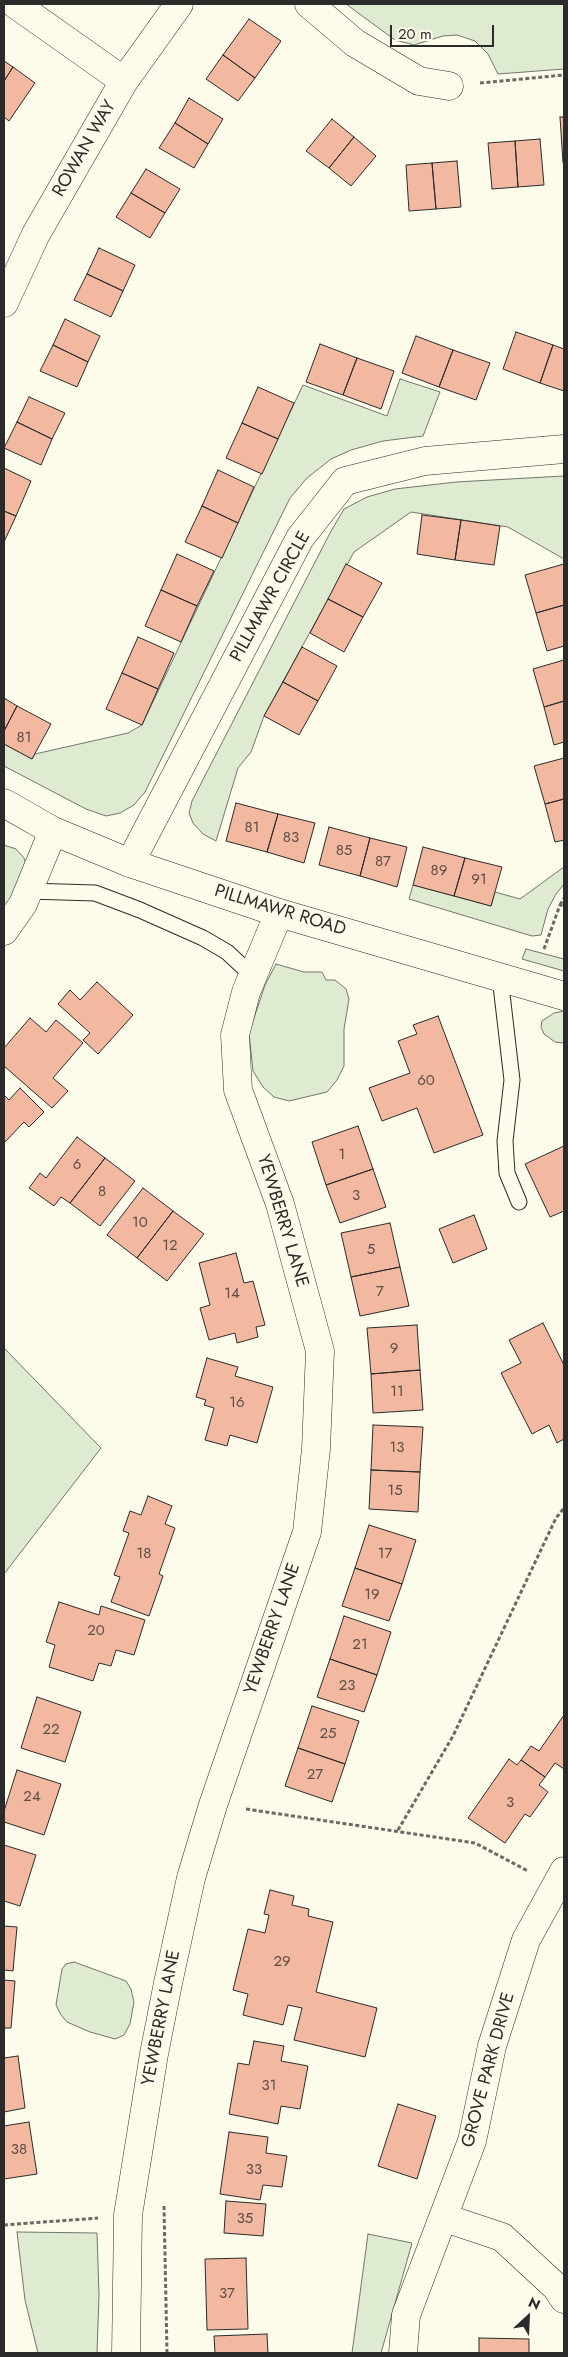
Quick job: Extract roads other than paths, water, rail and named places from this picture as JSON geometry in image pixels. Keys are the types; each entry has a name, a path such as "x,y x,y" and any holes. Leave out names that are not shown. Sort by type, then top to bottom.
{"street":[{"path":"15,4 124,81"},
{"name":"ROWAN WAY","path":"4,303 36,234 124,81 179,4"},
{"path":"308,4 355,43 411,76 420,81 449,86"},
{"name":"PILLMAWR CIRCLE","path":"130,863 300,538 345,481 425,460 564,449"},
{"name":"PILLMAWR ROAD","path":"4,804 53,830 130,863 279,913 564,996"},
{"path":"4,931 23,904 53,830"},
{"name":"YEWBERRY LANE","path":"126,2353 128,2215 159,2027 191,1878 213,1804 307,1532 316,1449 320,1351 280,1204 238,1090 235,1035 246,992 256,979 279,913"},
{"name":"GROVE PARK DRIVE","path":"403,2353 406,2316 472,2140 492,2046 526,1940 560,1878"},
{"path":"444,2218 502,2237 556,2287 564,2298"}],"lane":[{"path":"28,891 94,893 140,910 202,938 227,952 256,979"},
{"path":"500,977 512,1080 505,1141 507,1173 520,1202"}]}
